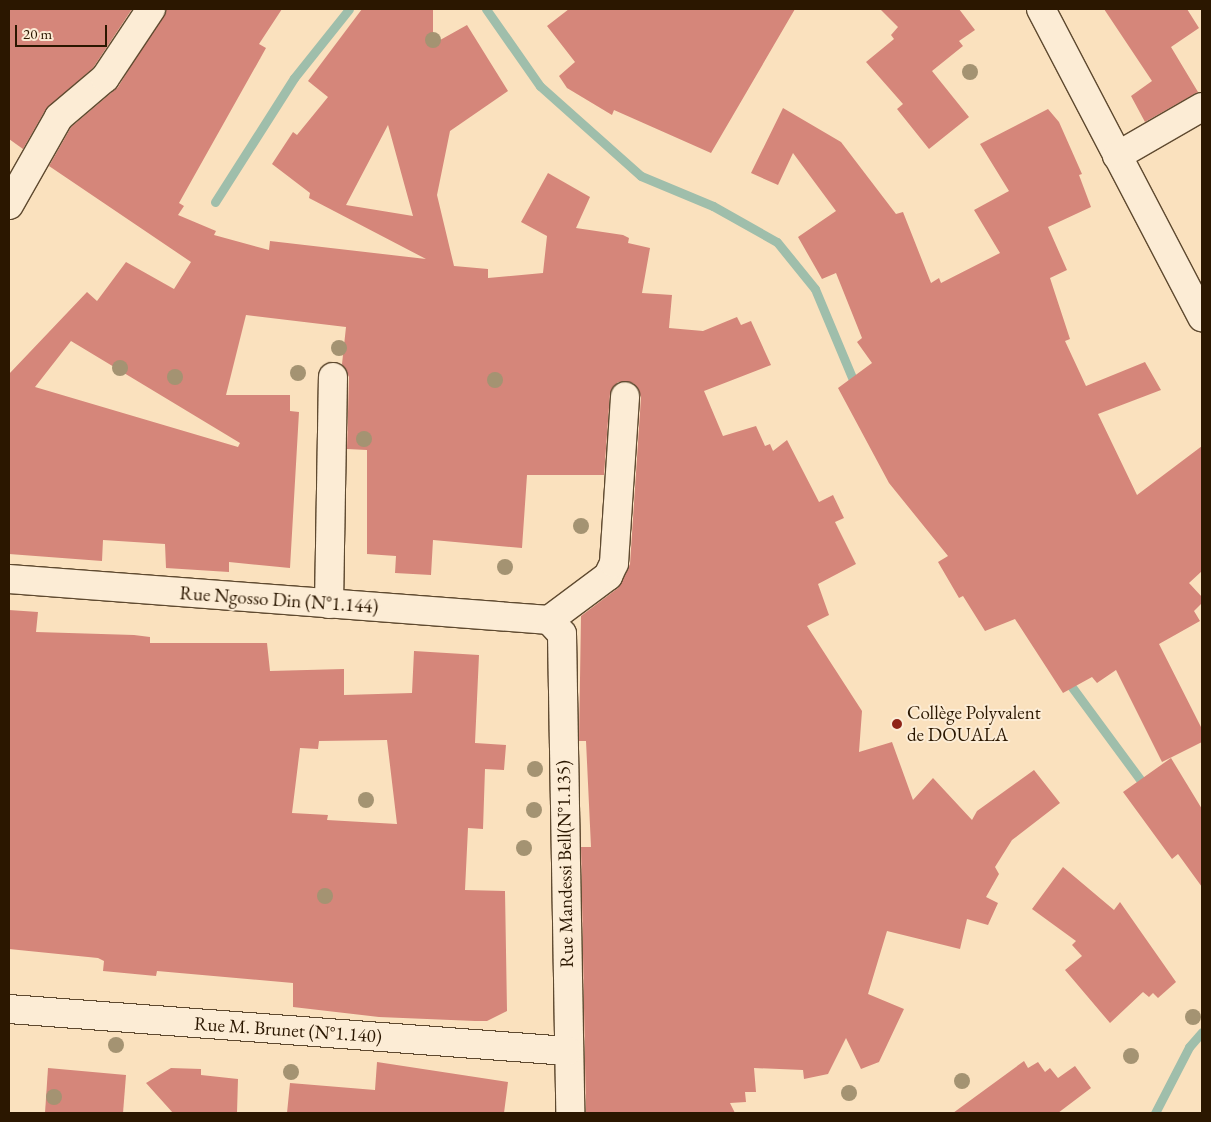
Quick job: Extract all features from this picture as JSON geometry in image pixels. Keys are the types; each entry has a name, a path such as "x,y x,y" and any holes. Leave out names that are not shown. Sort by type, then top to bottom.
{"street":[{"path":"9,205 58,117 105,78 151,9"},
{"path":"1051,14 1117,156 1202,317"},
{"path":"1117,156 1202,107"},
{"path":"329,604 333,377"},
{"path":"549,620 608,576 614,563 625,396"},
{"name":"Rue Ngosso Din (N°1.144)","path":"9,580 549,620"},
{"name":"Rue Mandessi Bell(N°1.135)","path":"549,620 562,634 567,1051 570,1113"},
{"name":"Rue M. Brunet (N°1.140)","path":"9,1009 567,1051"}],"building":[{"path":"9,9 132,9 93,68 46,109 23,149 9,139"},
{"path":"166,9 282,9 259,44 266,48 179,203 184,206 178,215 216,231 214,235 269,250 270,241 426,259 309,198 310,193 272,164 293,132 297,135 328,97 308,81 362,9 433,9 433,44 467,25 508,91 450,131 437,195 454,266 488,269 488,278 543,273 547,236 521,222 548,173 590,197 576,228 623,235 629,238 628,243 650,248 642,293 672,295 669,328 703,331 737,317 741,325 751,321 771,365 704,391 723,436 756,426 765,446 770,444 773,451 787,440 819,502 833,495 844,518 835,522 856,564 818,584 829,615 807,626 862,711 859,752 892,742 913,800 933,778 972,820 977,811 1034,770 1060,803 1012,840 995,867 999,874 986,897 998,903 988,925 967,919 960,949 887,931 868,994 904,1009 879,1062 861,1069 846,1038 828,1074 804,1079 803,1070 754,1068 756,1092 745,1092 746,1102 730,1103 735,1113 586,1113 581,847 591,847 586,741 579,741 581,616 618,588 630,564 641,397 633,383 618,382 610,394 604,475 527,475 522,548 433,540 431,575 395,573 396,556 367,554 367,450 347,449 349,377 342,364 346,327 246,315 226,395 290,395 290,411 299,412 290,568 229,562 229,572 166,568 165,544 103,540 102,561 9,554 9,374 87,292 97,301 126,262 174,289 191,262 49,166 71,127 118,87","holes":["388,125 413,216 346,205","71,341 240,443 238,447 35,387"]},
{"path":"569,9 795,9 711,153 614,110 612,115 567,88 559,76 575,62 547,26"},
{"path":"880,9 959,9 975,30 959,41 963,46 932,71 969,117 929,149 897,109 903,104 866,62 894,39 891,35 898,27"},
{"path":"1104,9 1187,9 1199,28 1171,47 1198,92 1145,122 1131,96 1152,81"},
{"path":"783,108 841,142 896,214 903,212 931,283 939,278 941,283 1000,253 974,210 1009,191 980,144 1048,109 1059,122 1082,174 1079,175 1091,207 1048,227 1067,270 1050,278 1070,339 1065,341 1086,386 1145,362 1161,390 1098,414 1137,495 1202,446 1202,571 1189,583 1202,597 1202,603 1194,611 1200,621 1159,644 1202,729 1202,742 1162,762 1116,670 1097,683 1092,677 1063,693 1015,619 985,631 963,596 959,598 938,562 948,556 889,483 838,388 872,363 857,342 862,338 836,273 822,279 798,237 836,211 793,153 778,185 751,173"},
{"path":"9,610 38,612 36,632 134,635 150,637 150,643 267,643 270,671 344,669 344,695 412,693 414,651 479,655 475,743 506,745 504,770 485,769 483,829 468,828 465,890 505,891 507,1011 487,1021 475,1021 379,1017 293,1007 293,983 157,971 156,976 103,971 104,961 98,958 9,949","holes":["387,740 397,824 327,820 328,815 292,813 300,748 318,749 319,741"]},
{"path":"1171,758 1202,809 1202,887 1178,854 1172,859 1123,792"},
{"path":"1063,867 1114,910 1120,902 1176,982 1158,998 1153,993 1149,997 1143,992 1110,1023 1065,970 1082,956 1072,945 1076,941 1032,909"},
{"path":"1024,1061 1028,1068 1038,1062 1045,1072 1050,1068 1058,1078 1075,1066 1091,1088 1058,1113 953,1113"},
{"path":"377,1062 508,1082 504,1113 287,1113 290,1083 375,1090"},
{"path":"48,1068 126,1075 123,1113 45,1113"},
{"path":"171,1068 201,1069 201,1075 238,1079 237,1113 173,1113 146,1083"}],"waterway":[{"path":"215,202 294,78 349,9"},
{"path":"486,9 540,86 641,176 713,206 777,242 815,289 856,387"},
{"path":"1066,679 1147,789"},
{"path":"1155,1113 1189,1047 1202,1032"}],"place":[{"name":"Collège Polyvalent de DOUALA","path":"897,724"}]}
